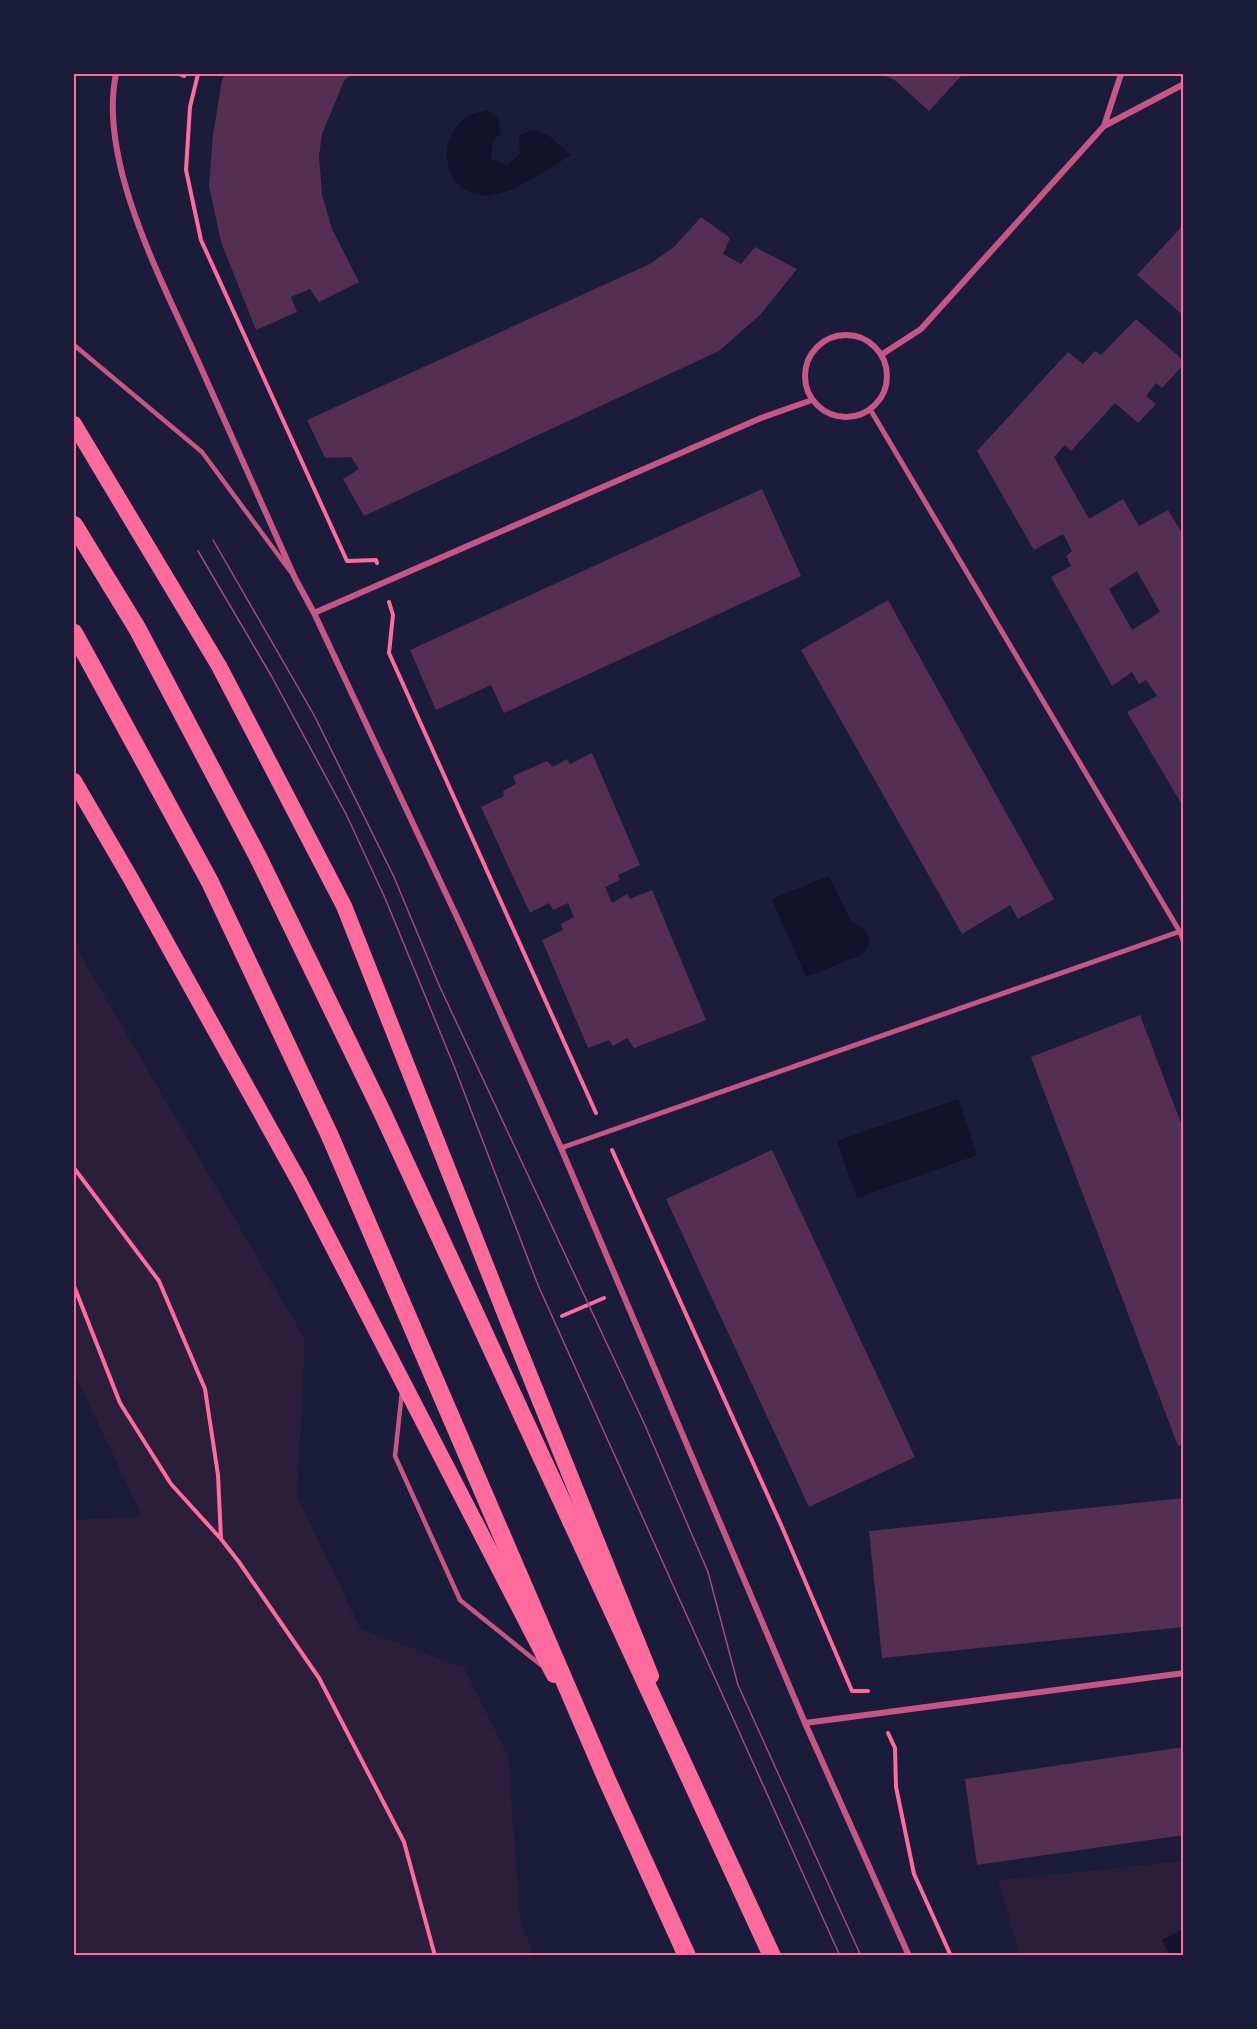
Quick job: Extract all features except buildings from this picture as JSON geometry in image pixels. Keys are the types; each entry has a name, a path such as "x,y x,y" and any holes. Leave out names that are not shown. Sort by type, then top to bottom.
{"highway":[{"path":"74,424 219,666 344,906 508,1324 704,1804"},
{"path":"74,525 137,628 258,857 383,1114 704,1804 772,1956"},
{"path":"74,633 210,882 330,1136 608,1780 687,1956"},
{"path":"74,781 294,1173 608,1780"}],"street":[{"path":"116,74 113,87 115,143 136,220 295,578 314,613 464,932 561,1148 805,1723 909,1956"},
{"path":"1104,126 1121,74"},
{"path":"881,355 921,329 1104,126 1184,84"},
{"path":"836,337 861,338 881,355 886,368 887,382 883,395 870,409 862,414 849,417 835,416 822,410 812,400 805,375 814,351 824,342 836,337"},
{"path":"314,613 761,417 812,400"},
{"path":"870,409 1182,931 1184,943"},
{"path":"561,1148 1182,931"},
{"path":"805,1723 1184,1673"}],"lane":[{"path":"74,345 202,452 295,578"},
{"path":"403,1382 395,1456 460,1600 553,1675"}],"path":[{"path":"179,74 184,76 185,74"},
{"path":"198,74 190,107 186,170 201,240 347,561 376,560 393,615 389,653 782,1527 852,1691 873,1690 895,1748 896,1787 914,1874 951,1956"},
{"path":"74,1168 159,1281 205,1389 218,1475 221,1539"},
{"path":"74,1286 120,1403 171,1484 221,1539 319,1678 404,1842 435,1956"},
{"path":"562,1316 621,1290"}],"shaded area":[{"path":"488,110 498,119 501,133 493,141 491,159 507,165 520,154 519,135 534,130 549,136 571,155 506,192 481,195 467,191 457,182 450,170 447,157 448,143 455,129 466,117"},
{"path":"829,876 851,921 867,932 868,944 861,955 806,977 772,899"},
{"path":"74,944 305,1339 297,1496 361,1629 464,1668 508,1755 520,1918 533,1955 74,1955 74,1520 142,1516 74,1373"},
{"path":"958,1099 977,1155 857,1198 837,1141"},
{"path":"1183,1861 1183,1955 1020,1955 998,1880"},
{"path":"1183,1929 1183,1955 1170,1955 1162,1940"}],"tram line":[{"path":"213,540 314,715 394,877 439,985 644,1423 708,1572 738,1685 861,1956"},
{"path":"198,551 272,677 346,814 385,898 454,1066 538,1285 840,1956"}]}
